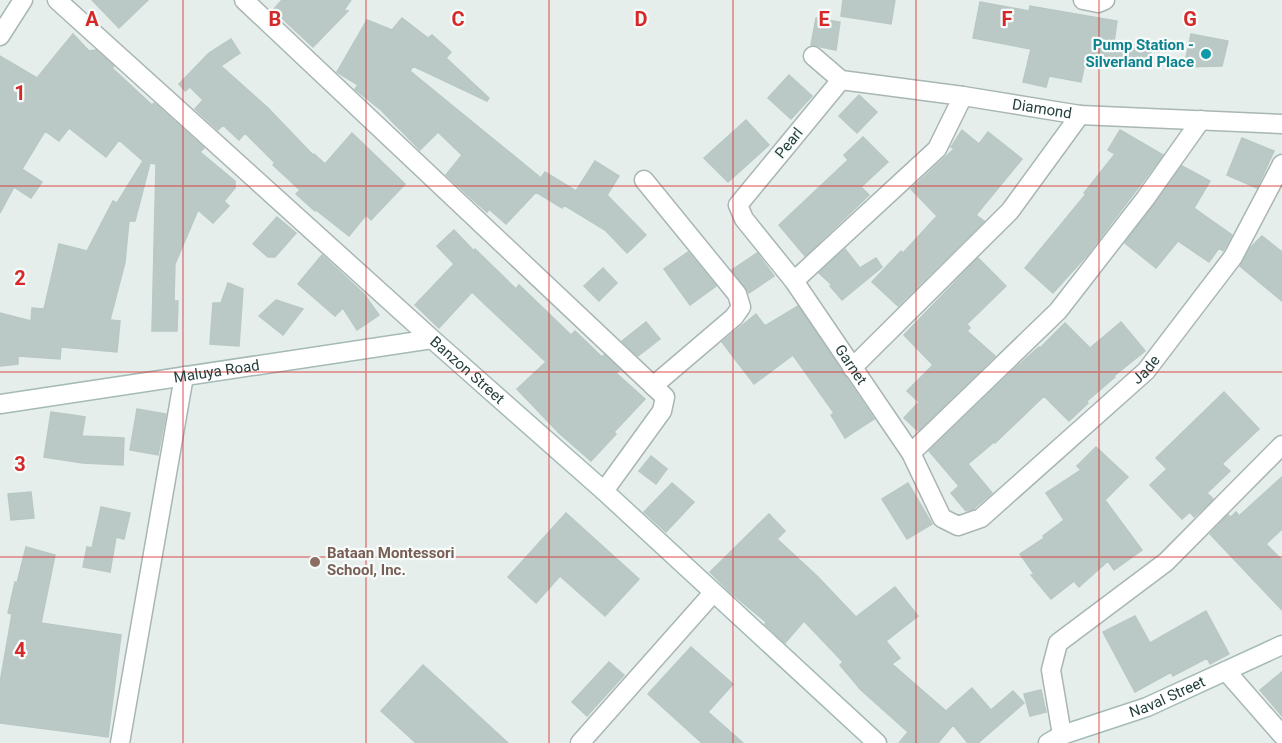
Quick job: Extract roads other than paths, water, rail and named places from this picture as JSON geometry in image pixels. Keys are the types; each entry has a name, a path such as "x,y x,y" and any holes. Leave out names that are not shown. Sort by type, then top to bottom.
{"street":[{"path":"0,36 23,0"},
{"name":"Banzon Street","path":"57,0 604,491 877,743"},
{"path":"244,0 665,397 662,411 604,491"},
{"path":"1083,0 1098,3 1105,0"},
{"path":"813,56 841,80"},
{"name":"Diamond","path":"841,80 963,96 1080,115 1282,124"},
{"name":"Pearl","path":"738,205 841,80"},
{"path":"794,281 937,149 963,96"},
{"path":"852,368 1010,211 1080,115"},
{"path":"911,453 1058,311 1145,199 1201,120"},
{"name":"Jade","path":"957,526 981,518 1146,371 1233,256 1282,164"},
{"path":"644,180 737,294 741,307 735,317 653,386"},
{"name":"Garnet","path":"738,205 744,219 794,281 911,453 942,518 957,526"},
{"name":"Maluya Road","path":"0,404 432,339"},
{"path":"120,743 184,376"},
{"path":"1055,739 1051,669 1058,643 1166,562 1282,445"},
{"path":"580,743 713,593"},
{"name":"Naval Street","path":"1055,739 1147,707 1282,645"},
{"path":"1226,671 1282,735"}],"place":[{"name":"Pump Station - Silverland Place","path":"1206,54"},
{"name":"Bataan Montessori School, Inc.","path":"315,562"}]}
